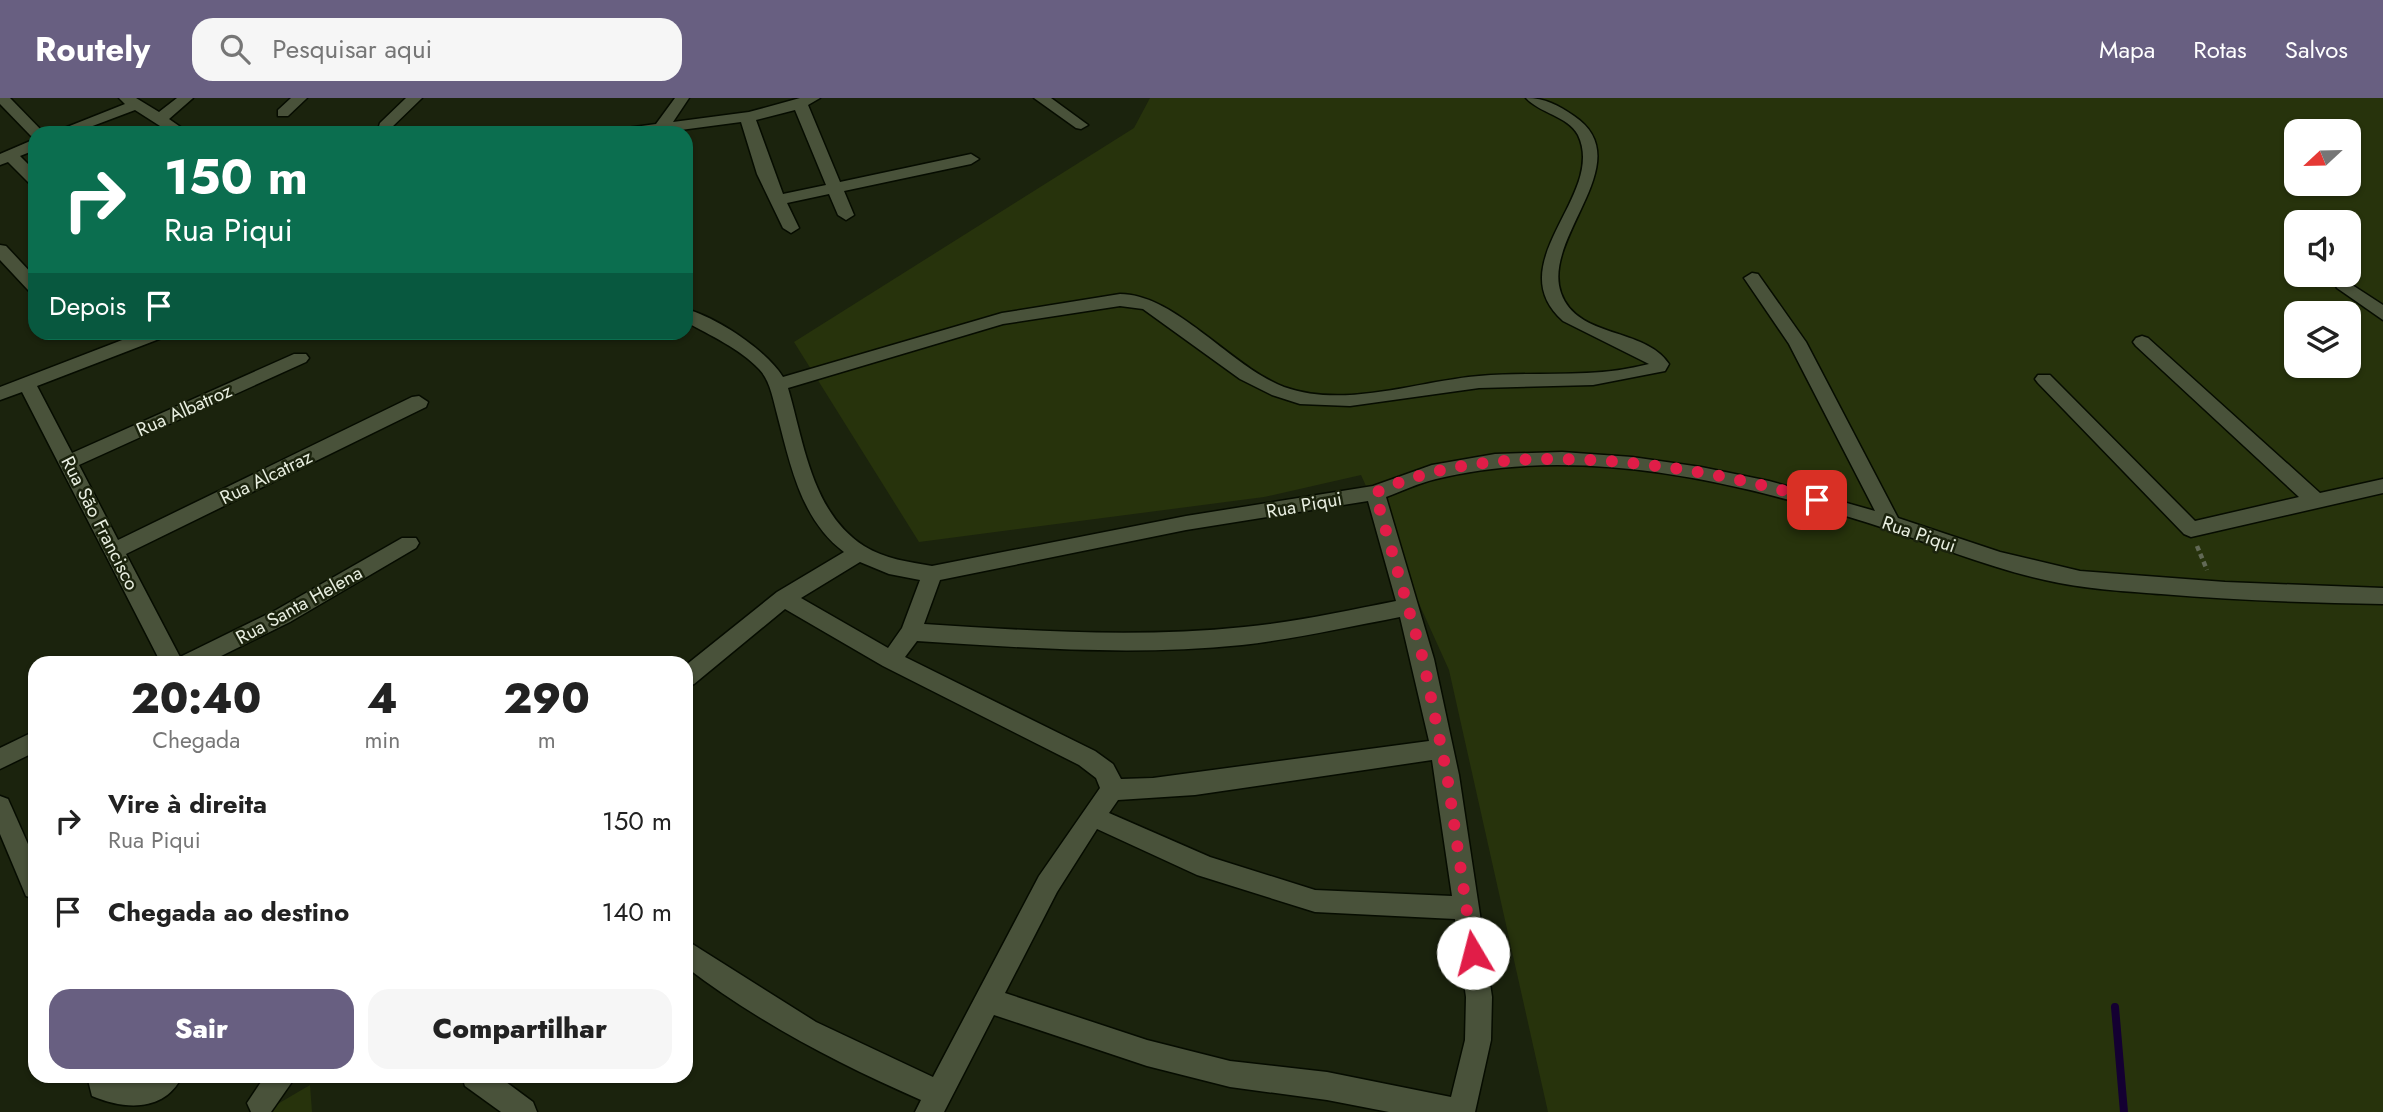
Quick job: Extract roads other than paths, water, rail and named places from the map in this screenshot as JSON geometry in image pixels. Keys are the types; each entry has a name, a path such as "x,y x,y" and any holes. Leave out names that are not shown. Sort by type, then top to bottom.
{"street":[{"path":"2,98 29,126"},
{"path":"161,118 186,98"},
{"path":"283,113 300,98"},
{"path":"385,126 415,98"},
{"path":"663,126 682,98"},
{"path":"778,385 1002,319 1120,300 1135,300 1149,306 1276,390 1300,398 1338,399 1478,382 1601,377 1646,371 1660,364 1651,356 1563,312 1553,299 1550,268 1589,166 1589,143 1578,127 1533,98"},
{"path":"1048,99 1081,125"},
{"path":"81,126 132,101 172,126"},
{"path":"670,126 747,116 806,101 834,190 846,215"},
{"path":"747,116 758,157 791,228"},
{"path":"28,147 5,158 28,175"},
{"path":"777,200 971,159"},
{"path":"0,250 28,280"},
{"path":"1752,278 1797,342 1891,523"},
{"path":"2347,287 2383,314"},
{"name":"Rua Piqui","path":"693,319 752,353 766,365 778,385 807,490 820,512 859,553 889,566 932,574 1186,523 1375,493 1400,481 1455,466 1499,461 1594,462 1722,476 1793,493 1891,523 1996,560 2067,577 2214,590 2383,596"},
{"path":"9,387 139,340"},
{"path":"2142,342 2316,502"},
{"name":"Rua Albatroz","path":"69,462 299,358"},
{"path":"2044,379 2191,529 2383,486"},
{"name":"Rua São Francisco","path":"9,387 69,462 168,656"},
{"name":"Rua Alcatraz","path":"113,551 419,402"},
{"path":"988,1000 1147,1054 1218,1071 1327,1086 1459,1112 1478,1040 1479,997 1467,908 1442,749 1423,659 1375,493"},
{"name":"Rua Santa Helena","path":"202,656 284,617 409,543"},
{"path":"693,672 784,598 859,553"},
{"path":"891,660 911,632 932,574"},
{"path":"693,957 748,996 933,1102 1048,884 1112,790 1111,777 1095,763 891,660 784,598"},
{"path":"911,632 1116,642 1220,638 1286,630 1408,607"},
{"path":"0,759 28,745"},
{"path":"1112,790 1169,789 1364,757 1442,749"},
{"path":"0,806 28,872"},
{"path":"1092,816 1206,867 1315,901 1467,908"},
{"path":"104,1083 126,1098 146,1093 160,1083"},
{"path":"261,1103 277,1083"},
{"path":"484,1083 523,1112"}],"waterway":[{"path":"2115,1007 2124,1112"}]}
